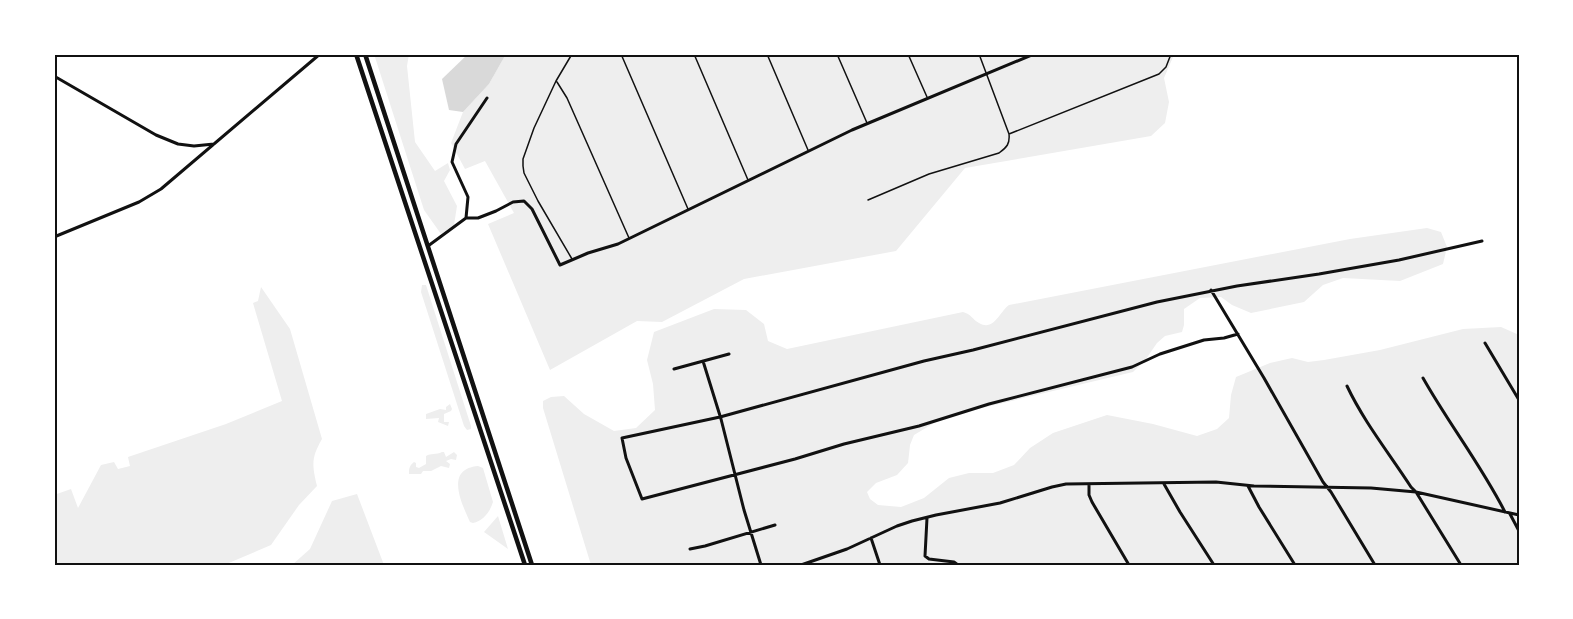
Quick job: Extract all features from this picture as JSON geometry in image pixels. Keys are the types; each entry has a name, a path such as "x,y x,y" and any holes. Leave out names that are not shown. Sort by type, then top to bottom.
{"main road":[{"path":"356,54 525,565"},
{"path":"365,54 532,565"}],"street":[{"path":"54,237 140,202 161,189 320,54"},
{"path":"428,246 466,218 478,218 513,202 524,201 532,209 560,265 629,239 867,123 1034,54"},
{"path":"54,76 156,135 178,144 194,146 215,144"},
{"path":"466,218 468,197 452,162 456,144 487,98"},
{"path":"1238,334 1204,340 1160,354 1131,367 989,404 919,426 642,499 626,458 622,438 720,417 924,361 1156,302 1211,290 1399,260 1482,241"},
{"path":"1211,290 1375,565"},
{"path":"1485,343 1519,400"},
{"path":"674,369 729,354"},
{"path":"703,361 761,565"},
{"path":"1423,378 1519,531"},
{"path":"1347,386 1355,404 1376,437 1416,492 1461,565"},
{"path":"801,565 847,549 897,526 1000,503 1066,484 1216,482 1248,486 1371,488 1416,492 1519,515"},
{"path":"1089,484 1089,495 1092,502 1129,565"},
{"path":"1164,484 1214,565"},
{"path":"1248,486 1295,565"},
{"path":"927,518 925,556 929,559 954,562 958,565"},
{"path":"690,549 775,525"},
{"path":"871,538 880,565"}],"lane":[{"path":"572,54 556,81 534,128 523,159 524,173 573,260"},
{"path":"621,54 688,210"},
{"path":"694,54 748,181"},
{"path":"767,54 808,151"},
{"path":"837,54 867,123"},
{"path":"908,54 927,98"},
{"path":"868,200 937,171 999,153 1006,148 1010,142 1009,134 979,54"},
{"path":"1009,134 1158,74 1166,67 1170,54"},
{"path":"556,81 567,98 629,239"}],"shaded area":[{"path":"374,54 409,54 407,66 415,142 435,171 448,163 450,170 444,181 457,206 454,225 441,234 424,210"},
{"path":"468,54 506,54 489,84 463,112 449,110 442,79"},
{"path":"506,54 1179,54 1173,57 1164,78 1169,102 1165,123 1151,136 965,168 896,251 744,279 662,322 637,321 550,370 488,224 514,213 485,161 465,169 451,143 463,112 489,84"},
{"path":"1427,228 1441,232 1447,247 1443,264 1400,281 1343,278 1323,285 1304,302 1251,313 1232,305 1221,297 1200,298 1184,309 1182,332 1165,336 1133,372 944,417 914,435 910,445 908,463 897,475 876,483 867,492 870,499 878,505 901,507 924,498 949,478 969,473 993,473 1014,465 1030,448 1053,433 1107,415 1197,436 1217,429 1229,418 1231,395 1236,377 1270,363 1292,358 1308,362 1324,360 1380,350 1463,329 1501,327 1519,335 1519,565 591,565 543,408 543,401 551,397 564,396 584,414 614,431 636,428 655,410 653,384 647,360 654,332 714,309 746,310 764,324 768,341 787,349 963,312 979,323 989,325 1009,305 1350,239"},
{"path":"422,285 426,285 471,429 467,430 464,426 421,292"},
{"path":"261,287 290,329 322,439 313,462 317,486 299,505 271,545 224,565 54,565 54,495 71,489 78,508 101,465 114,462 118,469 130,466 128,457 226,424 282,401 253,303 258,301"},
{"path":"450,404 451,411 444,414 444,422 449,422 448,426 438,422 439,418 426,419 426,414 440,409 446,410"},
{"path":"442,452 446,457 454,452 457,455 456,460 446,461 450,464 449,468 441,466 431,471 423,471 421,474 409,474 414,462 419,468 426,464 426,456"},
{"path":"478,466 483,468 493,502 486,516 473,523 470,522 458,488 462,473 468,468"},
{"path":"357,494 384,565 292,565 310,549 332,501"},
{"path":"498,516 508,549 484,532"}]}
